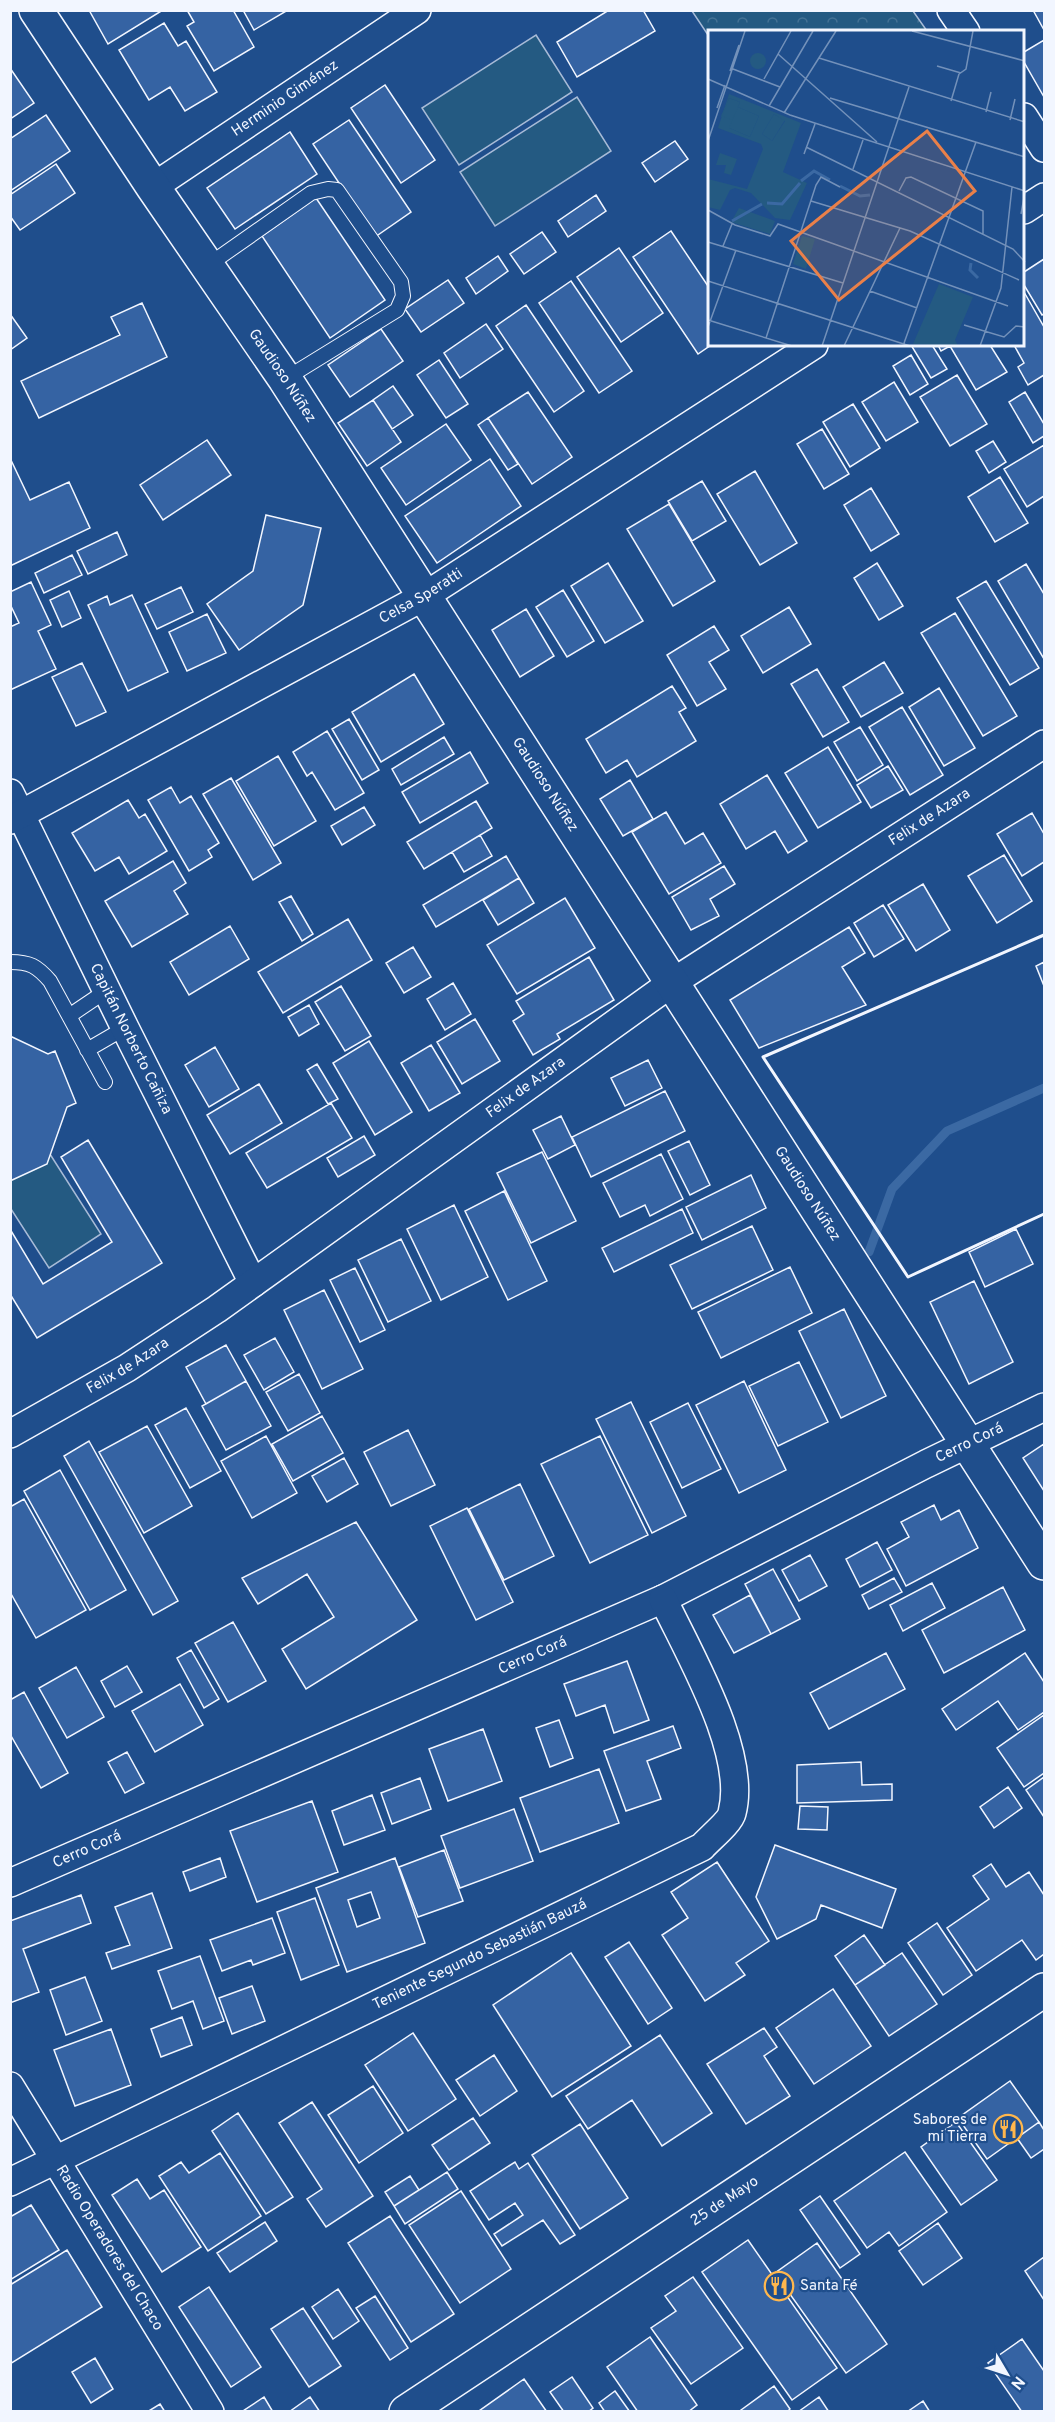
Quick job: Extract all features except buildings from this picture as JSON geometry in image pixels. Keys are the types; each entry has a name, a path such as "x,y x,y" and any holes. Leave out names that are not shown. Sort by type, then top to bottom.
{"street":[{"name":"Gaudioso Núñez","path":"36,10 153,187 285,379 1044,1563"},
{"name":"Herminio Giménez","path":"153,187 417,10"},
{"path":"951,10 965,30"},
{"path":"1025,120 1044,148"},
{"path":"1025,209 1044,197"},
{"name":"Celsa Speratti","path":"14,809 423,597 812,346"},
{"name":"Felix de Azara","path":"10,1434 127,1368 253,1283 673,982 1044,744"},
{"name":"Capitán Norberto Cañiza","path":"14,809 253,1283"},
{"name":"Cerro Corá","path":"10,1883 663,1599 926,1464 1044,1407"},
{"name":"Teniente Segundo Sebastián Bauzá","path":"10,2182 702,1847 732,1815 735,1781 726,1732 663,1599"},
{"name":"25 de Mayo","path":"406,2412 1044,1990"},
{"name":"Radio Operadores del Chaco","path":"10,2086 210,2412"}],"lane":[{"path":"207,266 311,193 328,189 337,190 401,282 403,296 397,310 285,379"},
{"path":"10,962 27,962 41,971 50,981 105,1082"},
{"path":"69,1016 106,991"},
{"path":"87,1050 125,1028"}],"green space":[{"path":"692,11 913,11 926,30 708,30 708,35"},
{"path":"536,35 572,92 459,165 422,108"},
{"path":"577,97 611,151 495,226 460,172"},
{"path":"48,1151 101,1234 49,1268 11,1209 11,1176"}],"waterway":[{"path":"869,1252 892,1189 947,1131 1044,1088"}],"wall":[{"path":"1044,935 763,1057 908,1277 1044,1214"}],"place":[{"name":"Sabores de mi Tierra","path":"1008,2129"},
{"name":"Santa Fé","path":"779,2286"}]}
